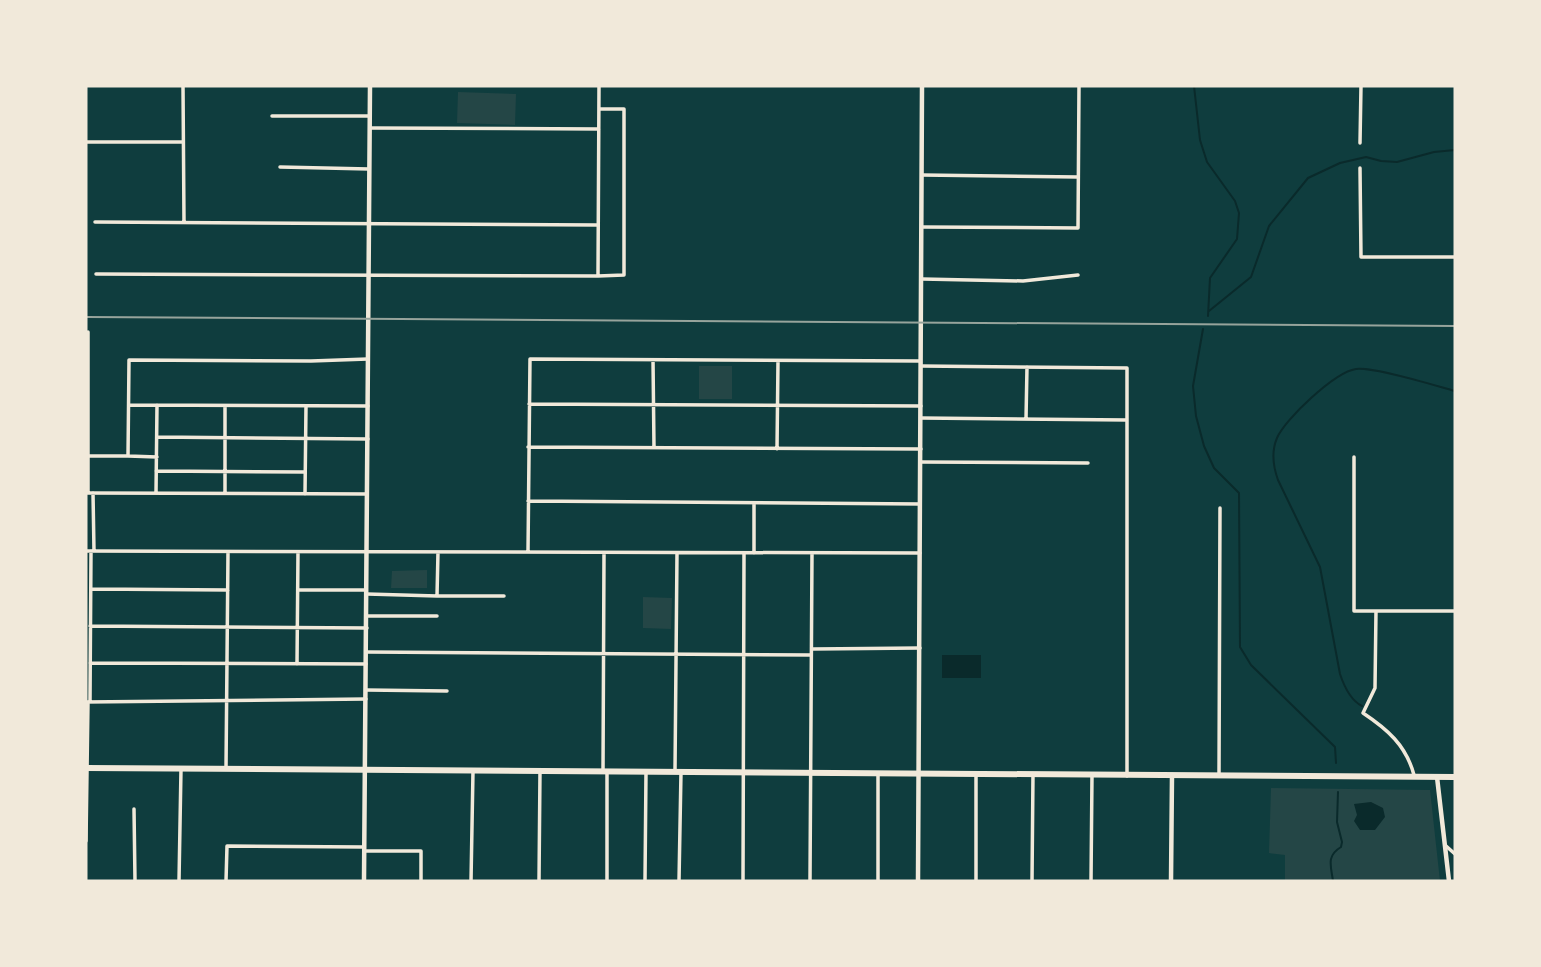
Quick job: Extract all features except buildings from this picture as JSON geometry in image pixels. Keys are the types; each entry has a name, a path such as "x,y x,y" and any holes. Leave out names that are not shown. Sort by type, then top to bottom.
{"highway":[{"path":"86,768 1455,777"}],"street":[{"path":"183,86 184,222"},
{"path":"364,881 370,86"},
{"path":"598,276 599,86"},
{"path":"918,881 922,86"},
{"path":"922,227 1078,228 1079,86"},
{"path":"1360,143 1361,86"},
{"path":"96,274 624,275 624,109 599,109"},
{"path":"272,116 370,116"},
{"path":"370,128 598,129"},
{"path":"86,142 182,142"},
{"path":"280,167 370,169"},
{"path":"1360,168 1361,257 1455,257"},
{"path":"922,176 1078,177"},
{"path":"95,222 598,225"},
{"path":"922,279 1023,281 1078,275"},
{"path":"86,841 90,663 88,595 91,589 87,442 88,332"},
{"path":"128,456 129,360 368,359"},
{"path":"528,552 530,359 1127,368 1127,776"},
{"path":"653,360 654,449"},
{"path":"777,449 778,361"},
{"path":"1026,419 1027,367"},
{"path":"529,404 921,406"},
{"path":"129,405 368,406"},
{"path":"156,493 157,405"},
{"path":"225,406 225,493"},
{"path":"305,494 306,406"},
{"path":"921,418 1127,420"},
{"path":"157,436 368,439"},
{"path":"528,447 921,449"},
{"path":"89,456 157,457"},
{"path":"1354,457 1354,611 1455,611"},
{"path":"921,462 1088,463"},
{"path":"156,471 305,472"},
{"path":"89,493 368,495"},
{"path":"528,501 920,504"},
{"path":"754,503 754,553"},
{"path":"1219,776 1220,508"},
{"path":"90,551 920,553"},
{"path":"226,769 228,552"},
{"path":"297,664 298,552"},
{"path":"437,596 438,552"},
{"path":"604,552 607,881"},
{"path":"677,553 680,881"},
{"path":"743,881 744,553"},
{"path":"810,881 812,553"},
{"path":"91,589 228,590"},
{"path":"298,590 504,596"},
{"path":"1376,611 1375,688 1363,713 1388,730 1410,761 1414,777"},
{"path":"367,615 437,616"},
{"path":"90,626 367,628"},
{"path":"813,649 920,648"},
{"path":"367,652 811,655"},
{"path":"90,663 366,664"},
{"path":"366,690 447,691"},
{"path":"88,702 366,699"},
{"path":"179,881 181,769"},
{"path":"471,881 473,771"},
{"path":"539,881 540,771"},
{"path":"645,881 646,772"},
{"path":"877,881 878,773"},
{"path":"976,774 976,881"},
{"path":"1032,881 1033,774"},
{"path":"1091,881 1092,775"},
{"path":"1171,881 1172,775"},
{"path":"1437,777 1448,881"},
{"path":"135,808 135,881"},
{"path":"1444,845 1455,854"},
{"path":"226,881 227,846 421,851 421,881"}],"shaded area":[{"path":"458,92 516,94 515,125 457,123"},
{"path":"699,366 732,366 732,399 699,399"},
{"path":"427,570 427,588 391,588 392,571"},
{"path":"643,597 672,598 671,629 643,628"},
{"path":"942,655 981,655 981,678 942,678"},
{"path":"1271,788 1430,790 1440,881 1285,881 1285,855 1269,853"},
{"path":"1371,802 1383,808 1385,817 1375,830 1360,830 1354,821 1357,815 1354,804"}],"waterway":[{"path":"1194,86 1200,140 1207,162 1235,201 1239,213 1237,239 1210,278 1208,316"},
{"path":"1209,311 1251,277 1269,226 1308,178 1340,163 1366,157 1397,162 1434,152 1455,150"},
{"path":"1203,329 1193,386 1196,416 1204,446 1214,468 1239,493 1240,647 1251,665 1335,747 1336,763"},
{"path":"1362,706 1351,696 1340,674 1320,567 1278,480 1273,459 1275,443 1290,420 1324,387 1356,369 1390,374 1455,391"},
{"path":"1333,881 1331,858 1342,842 1337,822 1338,792"}],"railway":[{"path":"86,317 1455,326"}]}
